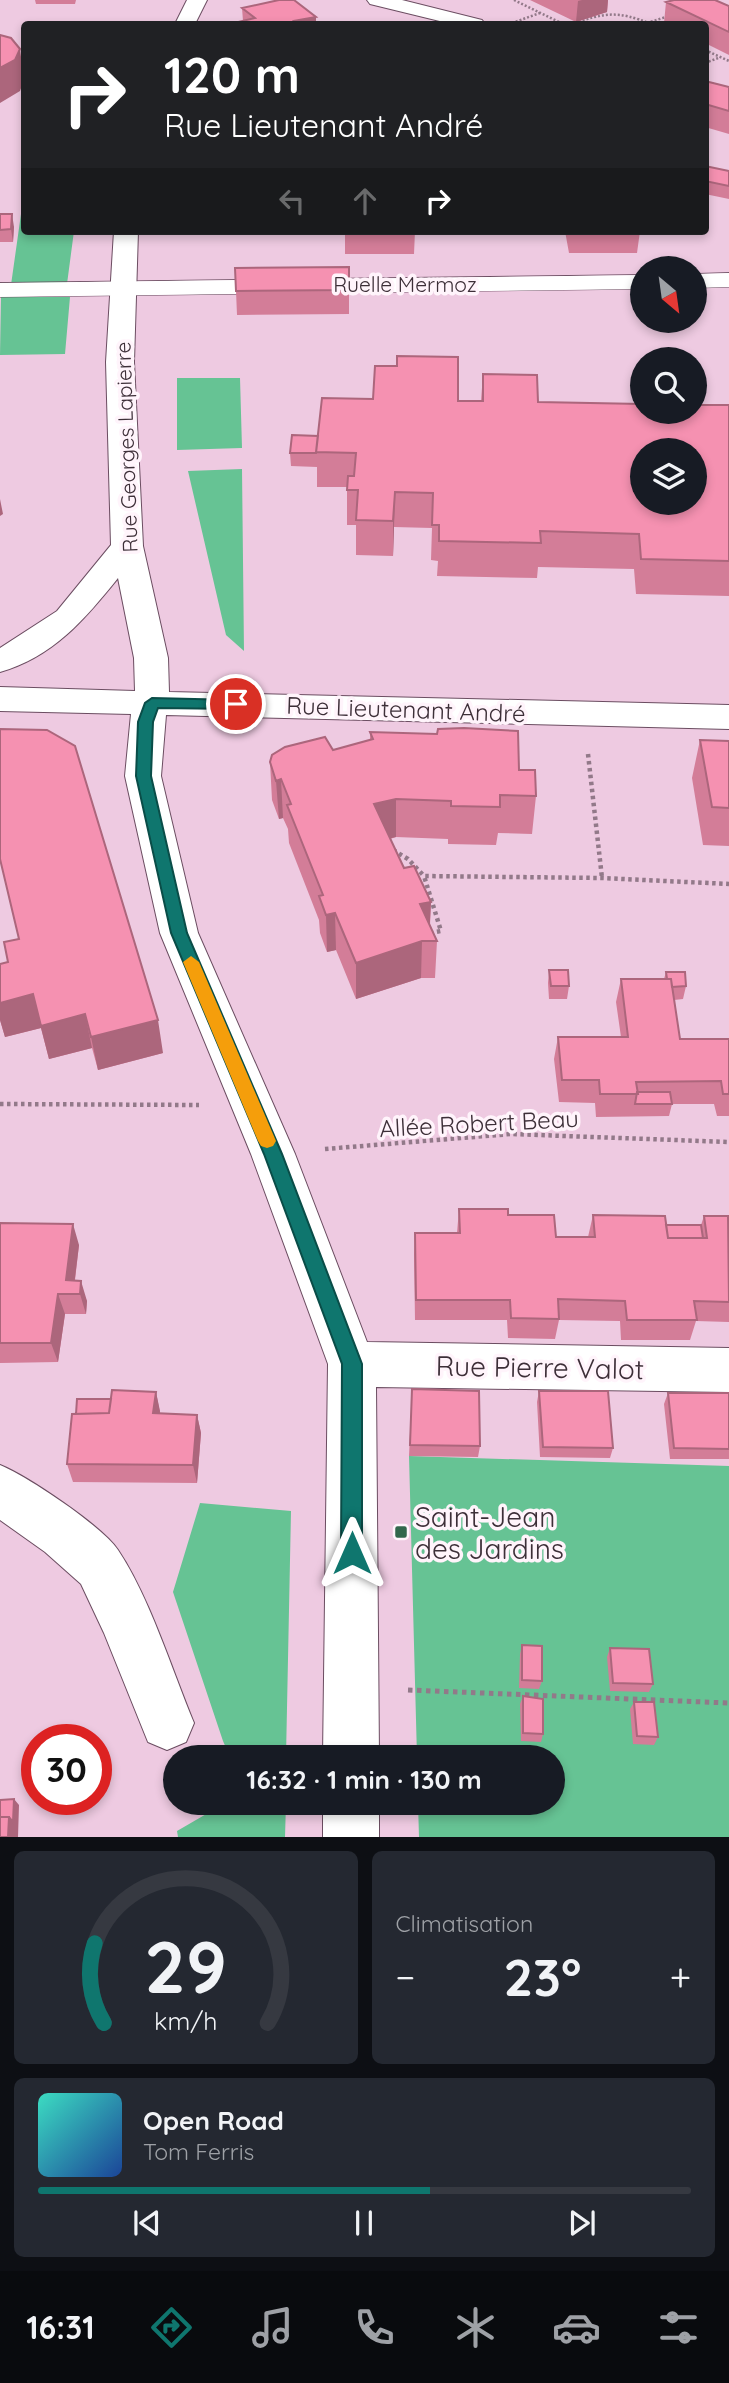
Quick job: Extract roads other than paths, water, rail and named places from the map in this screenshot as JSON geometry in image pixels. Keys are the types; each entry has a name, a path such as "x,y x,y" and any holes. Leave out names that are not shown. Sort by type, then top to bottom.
{"street":[{"path":"186,21 197,0"},
{"path":"377,0 463,21"},
{"name":"Rue Georges Lapierre","path":"126,235 120,362 127,546 151,658 152,703 146,722 144,776 179,933 273,1154 352,1364"},
{"path":"707,281 729,280"},
{"name":"Ruelle Mermoz","path":"0,290 630,282"},
{"path":"0,661 20,652 68,618 127,546"},
{"name":"Rue Lieutenant André","path":"0,699 729,717"},
{"path":"351,1745 352,1364"},
{"name":"Rue Pierre Valot","path":"352,1364 729,1370"},
{"path":"0,1490 63,1534 99,1566 125,1619 167,1723"},
{"path":"351,1815 351,1837"}],"place":[{"name":"Saint-Jean des Jardins","path":"401,1532"}]}
